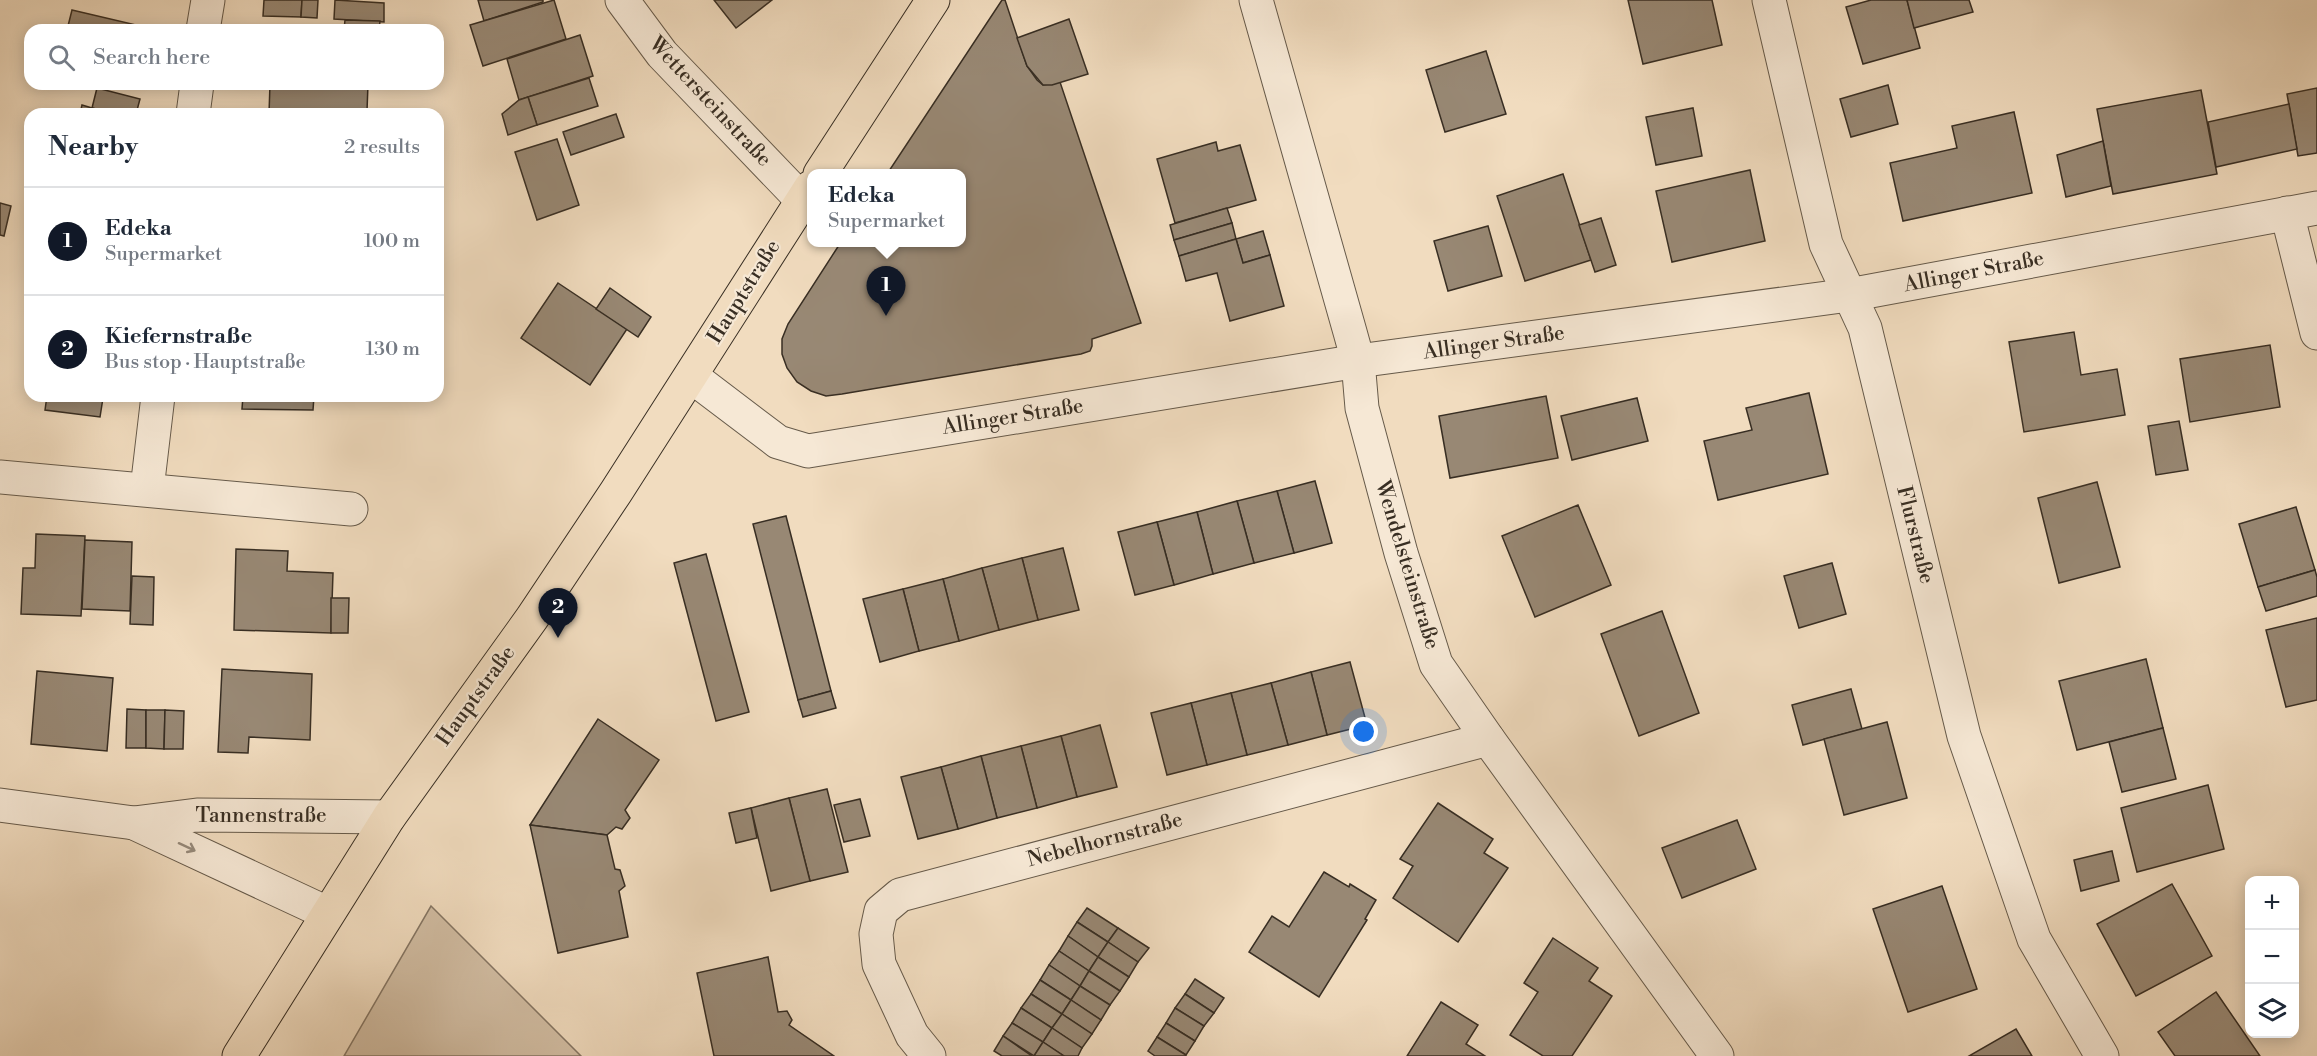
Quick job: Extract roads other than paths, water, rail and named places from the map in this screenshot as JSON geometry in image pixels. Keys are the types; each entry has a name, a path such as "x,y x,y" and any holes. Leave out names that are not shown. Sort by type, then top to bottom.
{"main road":[{"name":"Hauptstraße","path":"823,169 933,0"},
{"name":"Hauptstraße","path":"239,1056 389,817 532,618 691,376 807,193"}],"street":[{"path":"204,24 208,0"},
{"name":"Wettersteinstraße","path":"622,0 662,54 807,183"},
{"name":"Wendelsteinstraße","path":"1256,0 1358,361 1362,408 1401,553 1436,664 1488,740 1717,1056"},
{"name":"Flurstraße","path":"1769,0 1826,244 1865,328 1964,736 2034,939 2102,1056"},
{"path":"194,108 196,90"},
{"path":"2302,211 2317,333"},
{"name":"Allinger Straße","path":"691,376 778,442 808,451 1358,361 1850,295 2302,211"},
{"path":"147,489 157,402"},
{"path":"0,477 351,509"},
{"name":"Nebelhornstraße","path":"929,1056 912,1035 879,964 876,934 881,911 900,895 1488,740"},
{"name":"Tannenstraße","path":"0,805 134,823 197,815 389,817"},
{"name":"Tannenstraße","path":"134,823 327,913"}],"place":[{"name":"Edeka","path":"886,316"},
{"name":"Kiefernstraße","path":"558,638"}]}
